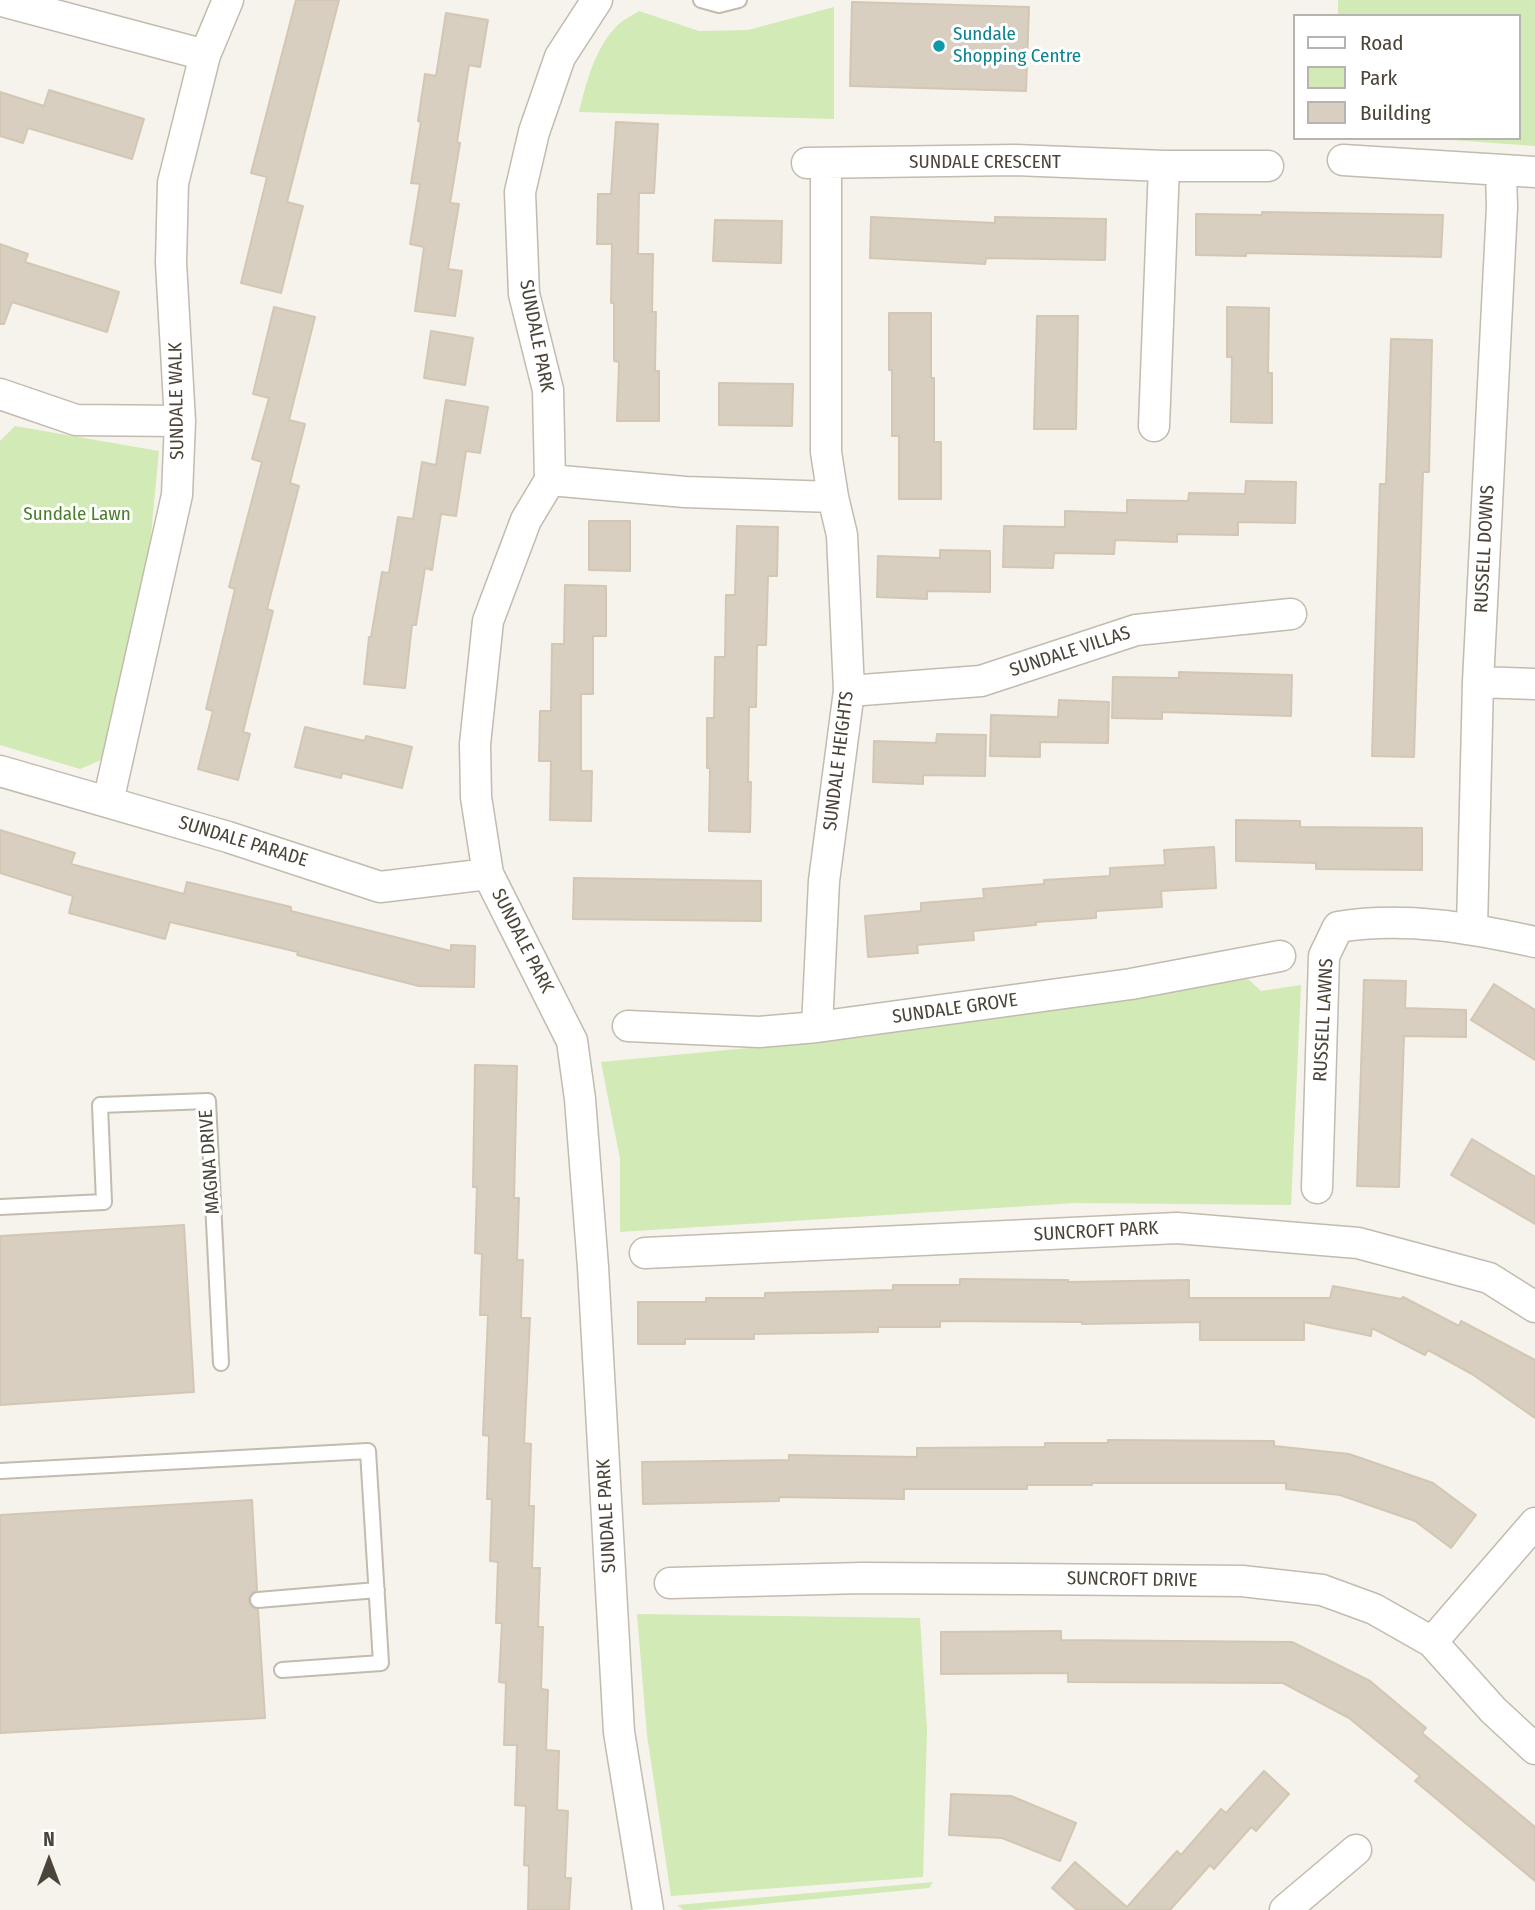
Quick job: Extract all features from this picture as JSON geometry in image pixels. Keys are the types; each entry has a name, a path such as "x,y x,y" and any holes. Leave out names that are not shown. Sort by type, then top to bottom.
{"street":[{"name":"SUNDALE WALK","path":"108,802 177,495 180,421 171,263 173,183 205,55 228,0"},
{"name":"SUNDALE PARK","path":"597,0 559,57 534,132 520,192 524,294 548,390 550,480 526,520 488,621 475,744 476,797 488,874 572,1041 580,1100 593,1267 619,1732 648,1910"},
{"path":"2,1 205,55"},
{"name":"SUNDALE CRESCENT","path":"817,164 1015,160 1164,166 1268,166"},
{"path":"1343,160 1535,172"},
{"name":"SUNDALE HEIGHTS","path":"817,164 826,452 842,535 849,691 824,881 817,1027"},
{"path":"1154,426 1164,166"},
{"name":"RUSSELL DOWNS","path":"1472,928 1478,682 1501,171"},
{"path":"3,402 76,420 180,421"},
{"path":"550,480 685,492 833,496"},
{"name":"SUNDALE VILLAS","path":"849,691 981,681 1136,629 1291,614"},
{"path":"1478,682 1535,684"},
{"name":"SUNDALE PARADE","path":"0,771 228,837 380,887 488,874"},
{"name":"RUSSELL LAWNS","path":"1317,1188 1324,956 1338,927 1357,924 1439,924 1472,928 1535,942"},
{"name":"SUNDALE GROVE","path":"628,1026 759,1032 817,1027 1131,984 1280,956"},
{"name":"SUNCROFT PARK","path":"645,1254 1177,1228 1358,1243 1489,1278 1535,1307"},
{"path":"1432,1642 1535,1523"},
{"name":"SUNCROFT DRIVE","path":"670,1583 862,1578 1242,1581 1322,1590 1374,1609 1432,1642 1493,1710 1535,1749"},
{"path":"1285,1910 1356,1850"}],"lane":[{"path":"701,0 719,5 739,0"},
{"name":"MAGNA DRIVE","path":"0,1207 104,1202 100,1105 208,1101 220,1363"},
{"path":"0,1471 368,1451 381,1663 282,1670"},
{"path":"258,1600 377,1590"}],"green space":[{"path":"1338,0 1535,0 1535,146 1452,140 1521,140 1521,14 1338,14"},
{"path":"834,7 834,119 579,112 589,77 604,42 620,23 639,11 699,31 748,30"},
{"name":"Sundale Lawn","path":"15,426 159,451 148,566 108,757 80,769 0,745 0,441"},
{"path":"1248,979 1261,991 1301,985 1291,1205 1075,1203 620,1232 620,1159 601,1062 864,1037"},
{"path":"637,1614 920,1618 927,1729 923,1877 671,1896 647,1735"},
{"path":"933,1882 929,1888 701,1910 683,1910 677,1905"}],"building":[{"path":"296,0 339,0 287,202 303,206 281,293 241,283 267,177 251,173"},
{"name":"Sundale Shopping Centre","path":"852,2 1029,7 1026,91 850,86"},
{"path":"446,13 488,20 480,67 469,65 450,203 459,204 448,269 462,271 455,316 415,311 424,247 410,244 420,184 411,183 421,122 418,121 425,74 436,76"},
{"path":"49,90 144,119 132,159 28,128 23,143 0,136 0,92 44,106"},
{"path":"616,122 658,124 654,193 639,193 638,254 653,254 652,312 656,312 655,371 659,371 659,421 617,421 619,362 614,361 612,244 597,244 598,194 611,194"},
{"path":"1262,212 1443,215 1441,257 1246,253 1246,256 1196,255 1196,214 1262,215"},
{"path":"871,217 995,223 995,217 1106,219 1105,260 986,258 985,264 870,258"},
{"path":"715,220 782,221 781,263 713,261"},
{"path":"0,244 28,254 25,262 119,292 107,332 12,302 4,324 0,324"},
{"path":"274,307 315,317 289,420 305,424 290,483 299,486 267,609 273,611 243,732 250,734 238,780 198,769 213,711 206,709 235,589 229,587 262,462 252,459 269,398 253,394"},
{"path":"1227,307 1269,308 1268,373 1272,373 1272,423 1231,422 1232,357 1227,357"},
{"path":"889,313 931,313 934,442 941,442 941,499 899,499 899,436 892,436"},
{"path":"1037,316 1078,316 1076,429 1034,429"},
{"path":"431,331 473,338 465,385 424,378"},
{"path":"1391,339 1432,340 1429,472 1423,472 1414,757 1372,756 1380,484 1386,484"},
{"path":"719,383 793,384 792,426 719,425"},
{"path":"446,400 488,407 480,453 466,451 456,516 441,514 432,570 425,568 416,625 412,625 405,688 364,684 369,637 382,572 389,573 398,517 413,519 422,462 436,465"},
{"path":"1246,481 1296,482 1295,523 1238,522 1238,535 1177,534 1177,542 1115,540 1114,554 1054,553 1053,568 1003,567 1004,526 1065,527 1065,511 1127,513 1127,500 1188,501 1189,493 1245,494"},
{"path":"589,521 630,521 630,571 589,570"},
{"path":"737,526 778,527 777,576 768,576 766,645 757,645 756,707 749,707 750,832 709,831 710,768 707,768 707,718 714,718 715,657 725,657 726,595 735,595"},
{"path":"940,550 990,551 990,592 927,591 927,599 877,597 878,556 940,558"},
{"path":"565,585 606,586 606,636 593,636 593,694 581,694 581,771 592,771 591,821 550,820 551,761 539,761 540,711 551,711 552,644 564,644"},
{"path":"1179,672 1292,675 1291,716 1162,712 1162,719 1112,718 1113,677 1179,678"},
{"path":"1059,700 1109,702 1108,743 1040,742 1040,757 990,756 991,715 1058,717"},
{"path":"305,727 365,741 366,736 412,747 402,788 342,773 341,778 295,767"},
{"path":"937,734 986,735 985,776 923,775 923,784 873,782 874,741 936,743"},
{"path":"1236,820 1300,821 1300,827 1422,828 1422,870 1316,869 1316,863 1236,861"},
{"path":"0,830 75,853 71,864 184,894 187,882 291,907 291,911 451,951 451,945 475,946 474,987 419,986 297,955 298,952 170,922 165,939 69,913 73,896 0,873"},
{"path":"1214,847 1216,888 1161,891 1162,907 1096,911 1096,918 1036,922 1036,925 973,931 974,940 917,945 918,953 868,957 865,916 921,911 921,903 984,898 983,889 1044,884 1044,880 1110,876 1110,868 1165,865 1164,850"},
{"path":"574,878 761,881 761,921 573,919"},
{"path":"1364,980 1406,981 1405,1008 1466,1010 1466,1037 1404,1036 1399,1187 1357,1186"},
{"path":"1494,984 1535,1010 1535,1060 1471,1020"},
{"path":"475,1065 517,1066 514,1198 519,1198 517,1260 523,1260 521,1318 530,1318 524,1443 531,1444 529,1506 534,1506 532,1568 540,1568 538,1627 543,1627 541,1689 548,1690 546,1750 559,1751 557,1810 568,1811 565,1878 571,1878 569,1910 528,1910 529,1866 524,1865 526,1806 515,1805 517,1745 504,1745 506,1683 499,1682 502,1623 496,1623 498,1562 490,1561 492,1499 487,1499 489,1436 483,1435 488,1315 480,1315 482,1254 475,1253"},
{"path":"1472,1139 1535,1177 1535,1224 1451,1175"},
{"path":"184,1225 194,1392 0,1405 0,1236"},
{"path":"960,1279 1068,1282 1189,1280 1189,1298 1330,1298 1333,1286 1401,1299 1403,1297 1459,1326 1461,1321 1535,1360 1535,1418 1472,1374 1428,1350 1425,1355 1372,1328 1371,1336 1304,1322 1304,1340 1200,1340 1200,1322 1082,1324 940,1321 940,1327 878,1327 878,1332 754,1334 754,1339 685,1339 685,1344 638,1344 638,1302 706,1302 706,1298 765,1298 765,1293 893,1290 893,1285 960,1285"},
{"path":"1108,1440 1274,1441 1274,1446 1349,1454 1433,1483 1476,1515 1451,1548 1415,1521 1340,1495 1286,1489 1286,1483 1092,1483 1027,1485 1027,1489 904,1489 904,1499 779,1497 779,1501 643,1504 642,1462 789,1460 789,1455 917,1457 917,1448 1045,1447 1045,1443 1108,1443"},
{"path":"252,1500 257,1590 248,1600 251,1606 258,1610 265,1718 0,1733 0,1515"},
{"path":"1061,1631 1061,1640 1292,1642 1370,1681 1426,1728 1422,1733 1535,1827 1535,1881 1415,1781 1420,1776 1349,1718 1283,1683 1068,1682 1068,1673 941,1674 941,1632"},
{"path":"1264,1771 1289,1794 1256,1831 1251,1827 1214,1869 1210,1865 1170,1910 1077,1910 1052,1888 1075,1862 1127,1907 1177,1851 1181,1855 1221,1809 1226,1813"},
{"path":"951,1794 1011,1796 1076,1823 1060,1861 1002,1838 949,1835"}],"place":[{"name":"Sundale Shopping Centre","path":"939,46"}]}
